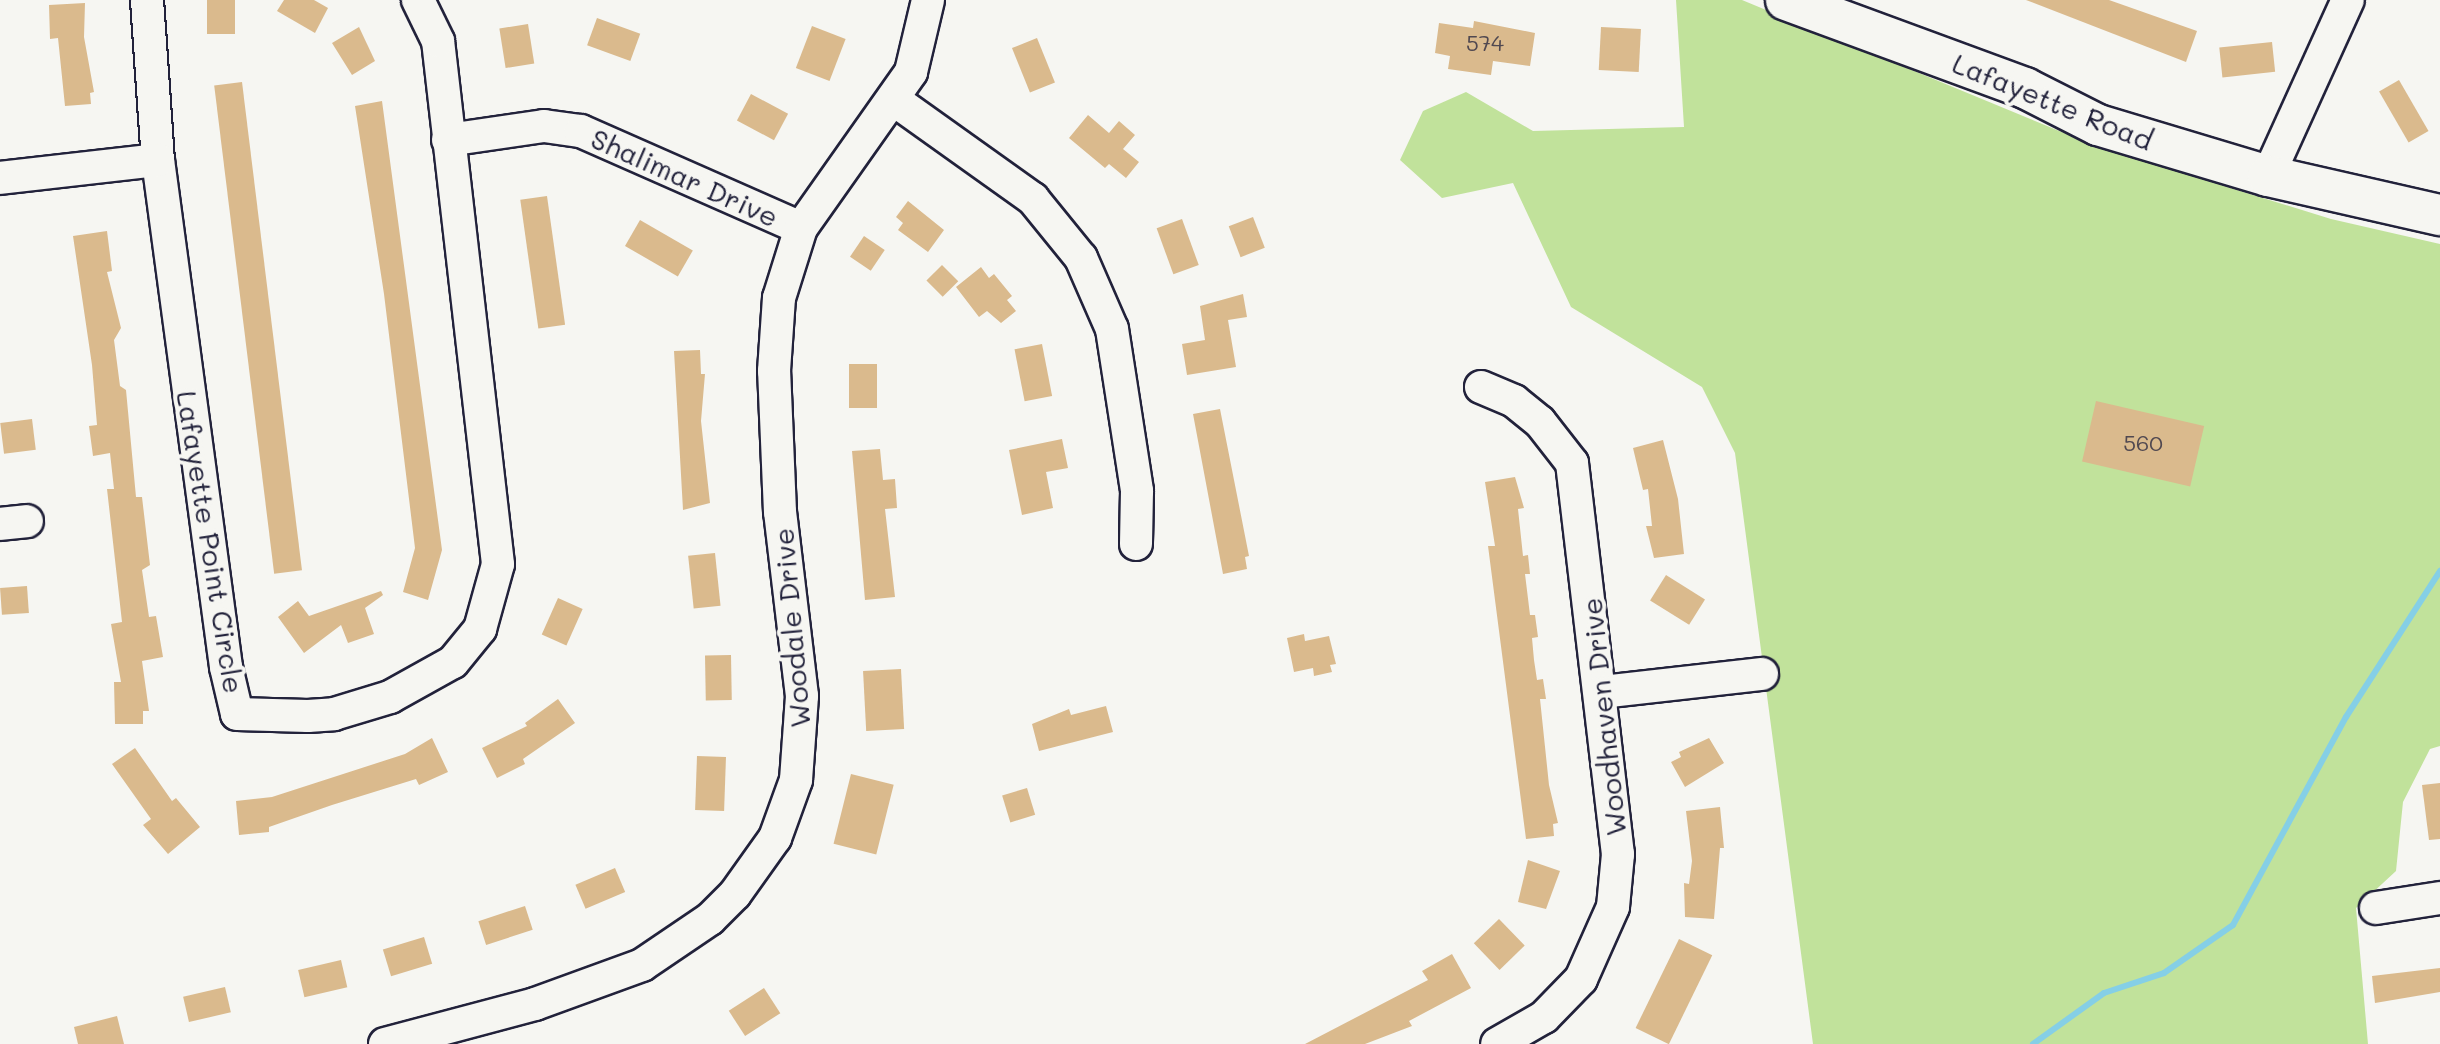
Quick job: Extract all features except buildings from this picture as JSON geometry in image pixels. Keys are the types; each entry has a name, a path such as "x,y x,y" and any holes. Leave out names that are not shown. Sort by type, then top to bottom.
{"main road":[{"name":"Lafayette Road","path":"1786,0 2025,88 2098,125 2268,176 2440,216"}],"street":[{"name":"Lafayette Point Circle","path":"147,0 158,160 220,637 238,714 308,716 334,714 390,698 453,662 480,629 495,584 499,540 438,41 418,0"},
{"name":"Woodale Drive","path":"386,1044 535,1004 642,965 710,920 735,894 775,838 796,780 802,696 780,512 774,336 788,264 802,228 911,72 928,0"},
{"path":"2268,176 2348,0"},
{"path":"892,99 1033,199 1081,258 1112,329 1137,491 1136,544"},
{"name":"Shalimar Drive","path":"448,140 544,126 582,131 802,228"},
{"path":"0,178 158,160"},
{"name":"Woodhaven Drive","path":"1481,388 1514,401 1540,422 1572,463 1618,854 1613,907 1580,979 1544,1017 1497,1044"},
{"path":"1601,692 1762,674"},
{"path":"2376,908 2440,898"}],"green space":[{"path":"1676,0 1742,0 2098,147 2331,219 2440,244 2440,746 2430,749 2403,802 2396,871 2356,908 2368,1044 1813,1044 1735,453 1702,387 1571,307 1513,183 1442,198 1400,160 1423,111 1466,92 1533,131 1684,127"}],"waterway":[{"path":"2033,1044 2104,993 2164,973 2233,925 2346,717 2440,571"}]}
